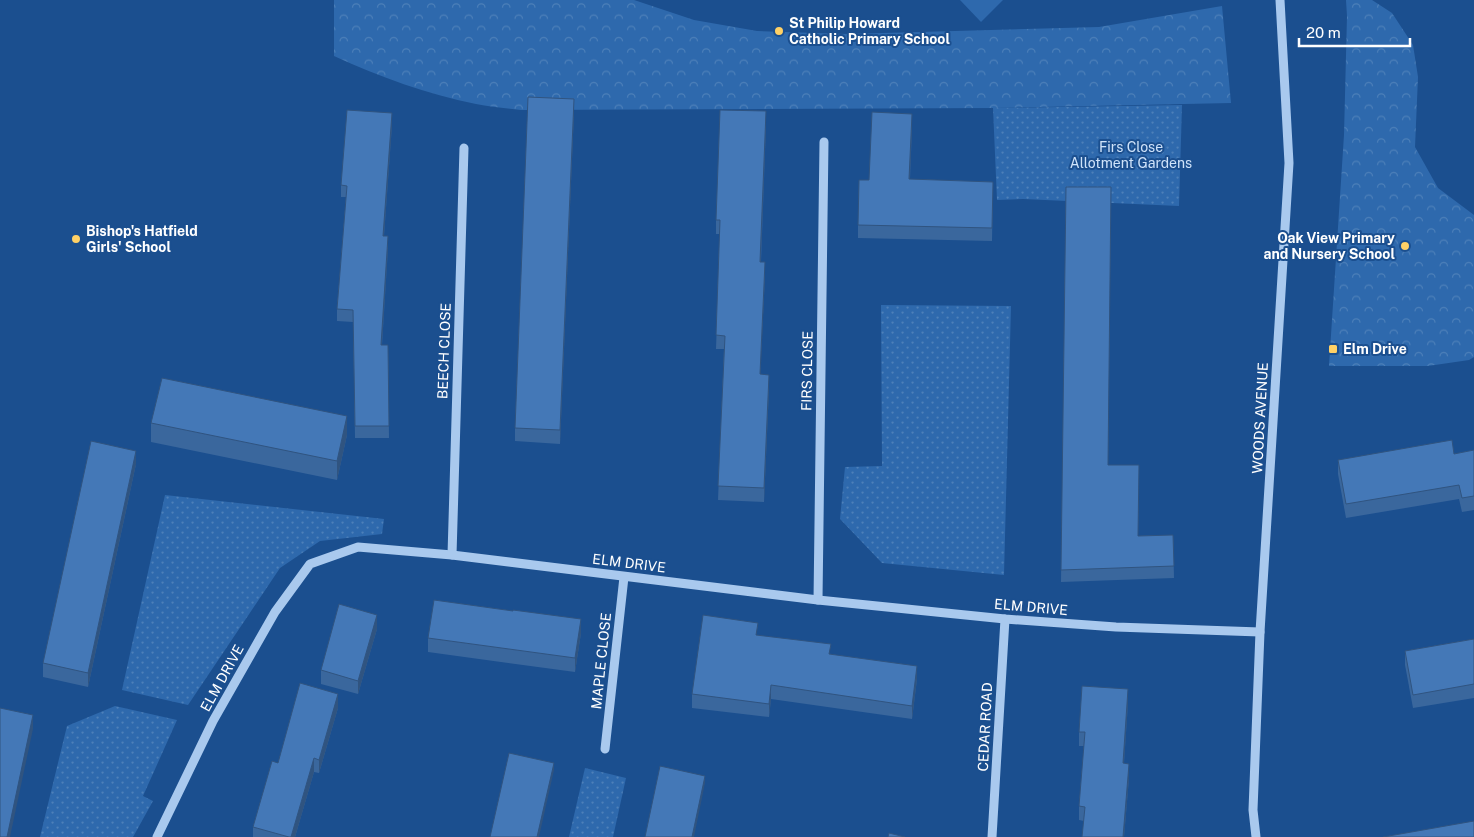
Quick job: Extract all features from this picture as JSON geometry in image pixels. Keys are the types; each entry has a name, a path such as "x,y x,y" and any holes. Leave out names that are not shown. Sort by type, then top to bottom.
{"street":[{"name":"WOODS AVENUE","path":"1256,837 1253,810 1260,632 1289,163 1280,0"},
{"name":"FIRS CLOSE","path":"818,600 824,142"},
{"name":"BEECH CLOSE","path":"452,555 464,148"},
{"name":"ELM DRIVE","path":"157,837 213,721 275,612 310,564 358,547 452,555 818,600 1005,618 1116,627 1260,632"},
{"name":"MAPLE CLOSE","path":"605,749 624,576"},
{"name":"CEDAR ROAD","path":"992,837 1005,618"}],"green space":[{"name":"St Philip Howard Catholic Primary School","path":"334,0 634,0 694,20 757,31 847,34 1099,27 1222,6 1231,103 993,108 521,110 482,105 422,90 386,78 334,56"},
{"path":"960,0 1003,0 981,22"},
{"name":"Oak View Primary and Nursery School","path":"1346,0 1372,0 1392,13 1413,45 1418,77 1415,147 1438,188 1474,215 1474,357 1469,360 1428,366 1329,366 1344,135"},
{"name":"Firs Close Allotment Gardens","path":"1182,105 1179,206 1023,199 997,200 993,108"},
{"path":"881,305 1011,306 1004,575 882,563 840,519 845,467 882,466"},
{"path":"165,495 384,519 382,534 320,541 280,568 188,705 122,690"},
{"path":"115,706 177,720 143,796 153,801 133,837 40,837 67,726"},
{"path":"585,768 626,778 613,837 569,837"}],"building":[{"path":"528,97 574,99 560,430 515,428"},
{"path":"347,110 392,113 383,236 388,236 381,345 388,345 389,426 355,426 353,310 337,309 347,186 341,185"},
{"path":"720,110 766,111 760,262 765,262 760,374 769,375 764,488 718,486 725,336 716,335 720,220 716,220"},
{"path":"872,112 912,114 909,179 993,182 992,228 858,225 859,180 869,180"},
{"path":"1066,187 1111,187 1108,465 1139,465 1138,536 1173,535 1174,566 1061,570"},
{"path":"162,378 347,416 337,461 151,423"},
{"path":"1452,440 1454,454 1474,450 1474,496 1462,498 1459,485 1346,504 1338,460"},
{"path":"91,441 136,451 88,673 43,663"},
{"path":"434,600 581,619 575,658 428,638"},
{"path":"339,604 377,615 358,681 321,670"},
{"path":"703,615 758,623 756,635 831,644 829,654 917,666 912,706 771,685 769,704 692,694"},
{"path":"1474,639 1474,684 1413,695 1405,651"},
{"path":"300,683 338,694 319,760 314,758 291,837 289,837 253,827 272,761 278,763"},
{"path":"1082,686 1128,689 1123,763 1129,764 1123,837 1082,837 1085,807 1079,806 1085,732 1079,732"},
{"path":"0,708 33,715 7,837 0,837"},
{"path":"509,753 554,763 537,837 490,837"},
{"path":"660,766 705,776 692,837 645,837"},
{"path":"1474,821 1474,837 1383,837"},
{"path":"889,833 905,837 888,837"}],"place":[{"name":"St Philip Howard Catholic Primary School","path":"779,31"},
{"name":"Bishop's Hatfield Girls' School","path":"76,239"},
{"name":"Oak View Primary and Nursery School","path":"1405,246"},
{"name":"Elm Drive","path":"1333,349"}]}
